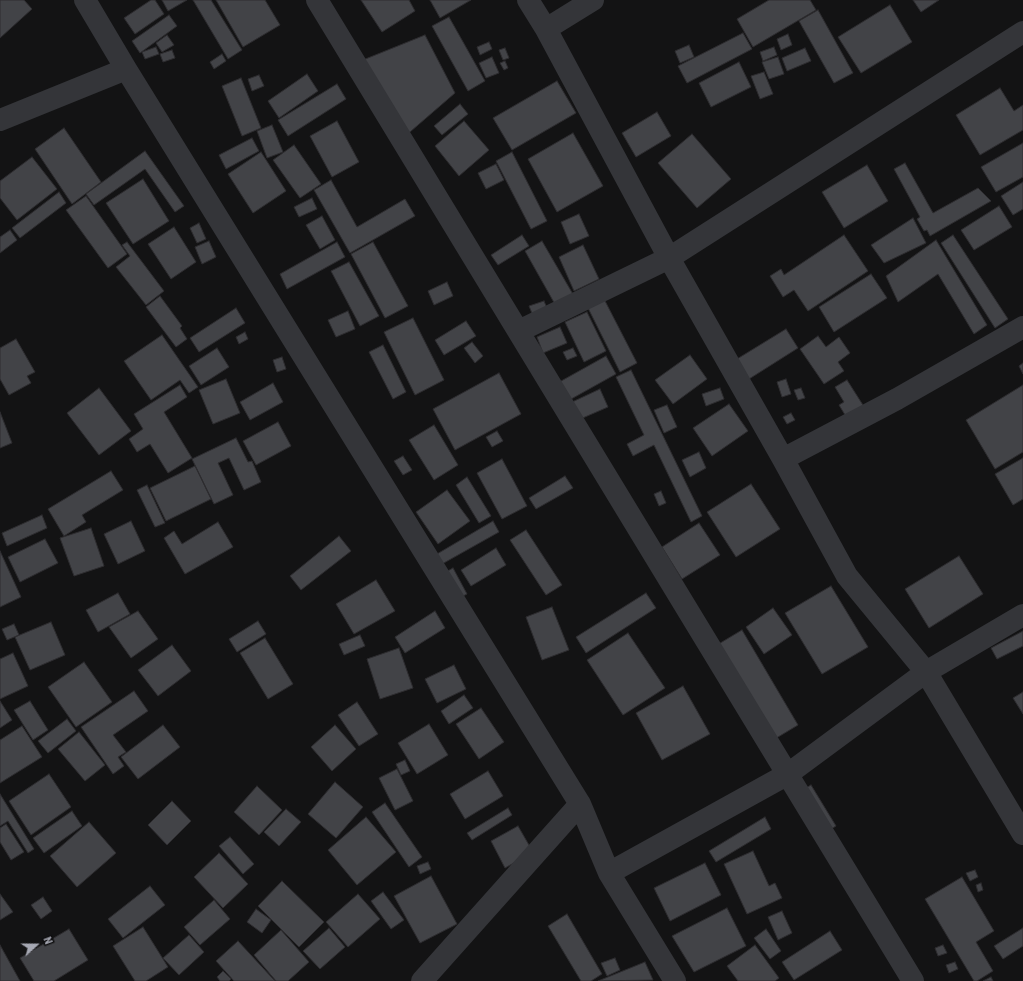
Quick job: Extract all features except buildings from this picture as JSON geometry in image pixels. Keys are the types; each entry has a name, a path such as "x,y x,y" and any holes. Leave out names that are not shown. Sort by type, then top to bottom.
{"street":[{"path":"85,0 126,69 580,804 609,873 675,981"},
{"path":"317,0 519,330 913,981"},
{"path":"528,0 546,29 668,258 783,459 847,576 926,672 1023,834"},
{"path":"546,29 593,0"},
{"path":"519,330 668,258 1023,32"},
{"path":"0,120 126,69"},
{"path":"783,459 897,399 1023,327"},
{"path":"609,873 788,774 926,672 1023,615"},
{"path":"422,981 580,804"}]}
